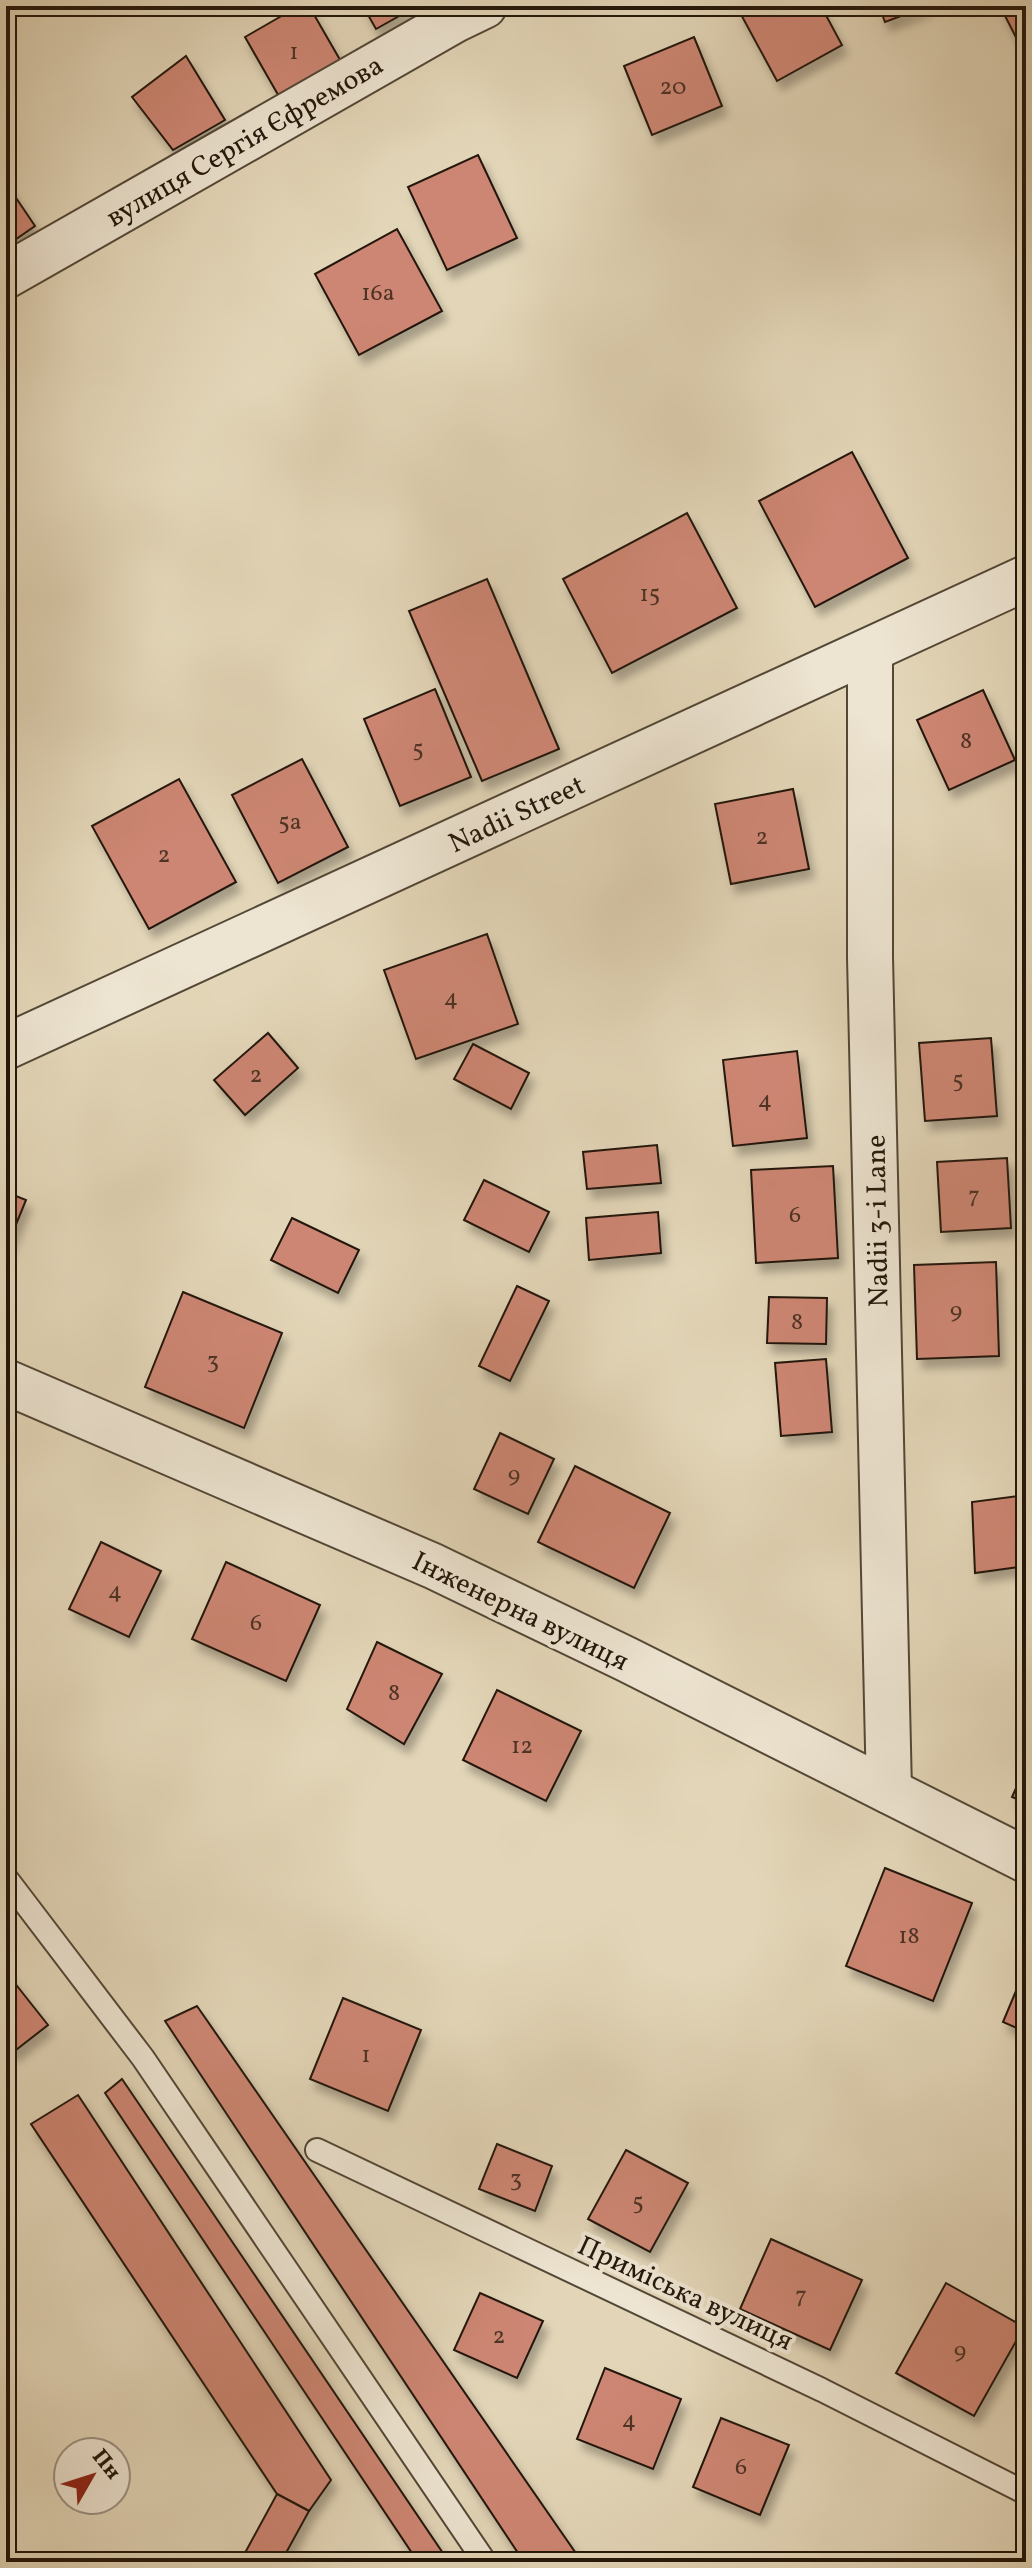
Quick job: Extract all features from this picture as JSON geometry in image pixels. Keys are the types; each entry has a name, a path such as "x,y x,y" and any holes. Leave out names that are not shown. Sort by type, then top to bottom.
{"street":[{"name":"вулиця Сергія Єфремова","path":"6,276 484,6"},
{"name":"Nadii Street","path":"6,1047 1026,578"},
{"name":"Nadii 3-i Lane","path":"870,651 870,957 889,1791"},
{"name":"Інженерна вулиця","path":"6,1382 433,1566 1026,1860"}],"lane":[{"path":"6,1878 143,2058 485,2562"},
{"name":"Приміська вулиця","path":"317,2150 808,2383 1026,2493"}],"building":[{"path":"299,6 309,6 343,65 281,100 245,37"},
{"path":"363,6 417,6 376,29"},
{"path":"744,6 821,6 842,45 777,81 738,9"},
{"path":"879,6 928,6 885,22"},
{"path":"1000,6 1026,6 1026,57"},
{"path":"694,37 722,106 652,135 624,66"},
{"path":"186,56 225,120 173,150 132,97"},
{"path":"478,155 517,238 447,270 408,187"},
{"path":"6,183 35,226 6,246"},
{"path":"397,229 442,311 359,355 315,274"},
{"path":"852,452 908,558 815,607 759,501"},
{"path":"687,513 737,608 612,673 563,579"},
{"path":"487,579 559,749 482,781 409,611"},
{"path":"435,689 471,777 400,806 364,719"},
{"path":"983,690 1015,760 949,790 917,720"},
{"path":"302,759 348,847 278,883 232,795"},
{"path":"179,779 236,882 149,929 92,826"},
{"path":"793,789 809,869 731,884 715,804"},
{"path":"487,934 518,1024 416,1059 384,970"},
{"path":"268,1033 298,1068 245,1115 214,1080"},
{"path":"991,1038 997,1116 925,1121 919,1043"},
{"path":"473,1044 529,1073 511,1109 454,1079"},
{"path":"797,1051 807,1138 733,1146 723,1060"},
{"path":"657,1145 661,1183 587,1189 583,1152"},
{"path":"1007,1158 1011,1228 941,1232 937,1162"},
{"path":"833,1166 838,1258 756,1263 751,1170"},
{"path":"484,1180 549,1212 529,1252 464,1220"},
{"path":"6,1192 26,1200 6,1249"},
{"path":"658,1212 661,1253 589,1260 586,1218"},
{"path":"292,1218 359,1250 338,1293 271,1260"},
{"path":"996,1262 999,1356 917,1359 914,1265"},
{"path":"517,1286 549,1301 510,1381 479,1366"},
{"path":"183,1292 282,1333 244,1428 145,1387"},
{"path":"769,1297 827,1298 826,1344 767,1343"},
{"path":"826,1359 832,1432 781,1436 775,1363"},
{"path":"500,1433 554,1459 528,1514 474,1489"},
{"path":"575,1466 670,1513 634,1588 538,1542"},
{"path":"1026,1495 1026,1566 975,1573 972,1502"},
{"path":"101,1542 161,1571 129,1637 69,1609"},
{"path":"226,1562 320,1605 286,1681 192,1639"},
{"path":"377,1642 442,1674 404,1744 347,1709"},
{"path":"497,1690 581,1731 546,1801 463,1760"},
{"path":"1026,1766 1026,1803 1012,1797"},
{"path":"885,1868 972,1903 933,2001 846,1966"},
{"path":"1026,1967 1026,2032 1003,2022"},
{"path":"6,1972 48,2025 12,2053 6,2044"},
{"path":"343,1998 421,2030 388,2111 310,2079"},
{"path":"197,2006 582,2562 524,2562 165,2021"},
{"path":"122,2079 449,2562 418,2562 105,2093"},
{"path":"78,2095 331,2480 309,2511 277,2494 31,2124"},
{"path":"497,2144 552,2166 535,2211 479,2189"},
{"path":"626,2150 688,2183 650,2252 588,2219"},
{"path":"771,2239 862,2280 830,2350 740,2309"},
{"path":"946,2283 1024,2327 974,2416 896,2373"},
{"path":"480,2293 543,2321 517,2378 454,2350"},
{"path":"605,2368 681,2399 653,2469 577,2439"},
{"path":"721,2418 789,2445 760,2515 693,2487"},
{"path":"277,2494 309,2511 281,2562 240,2562"}]}
